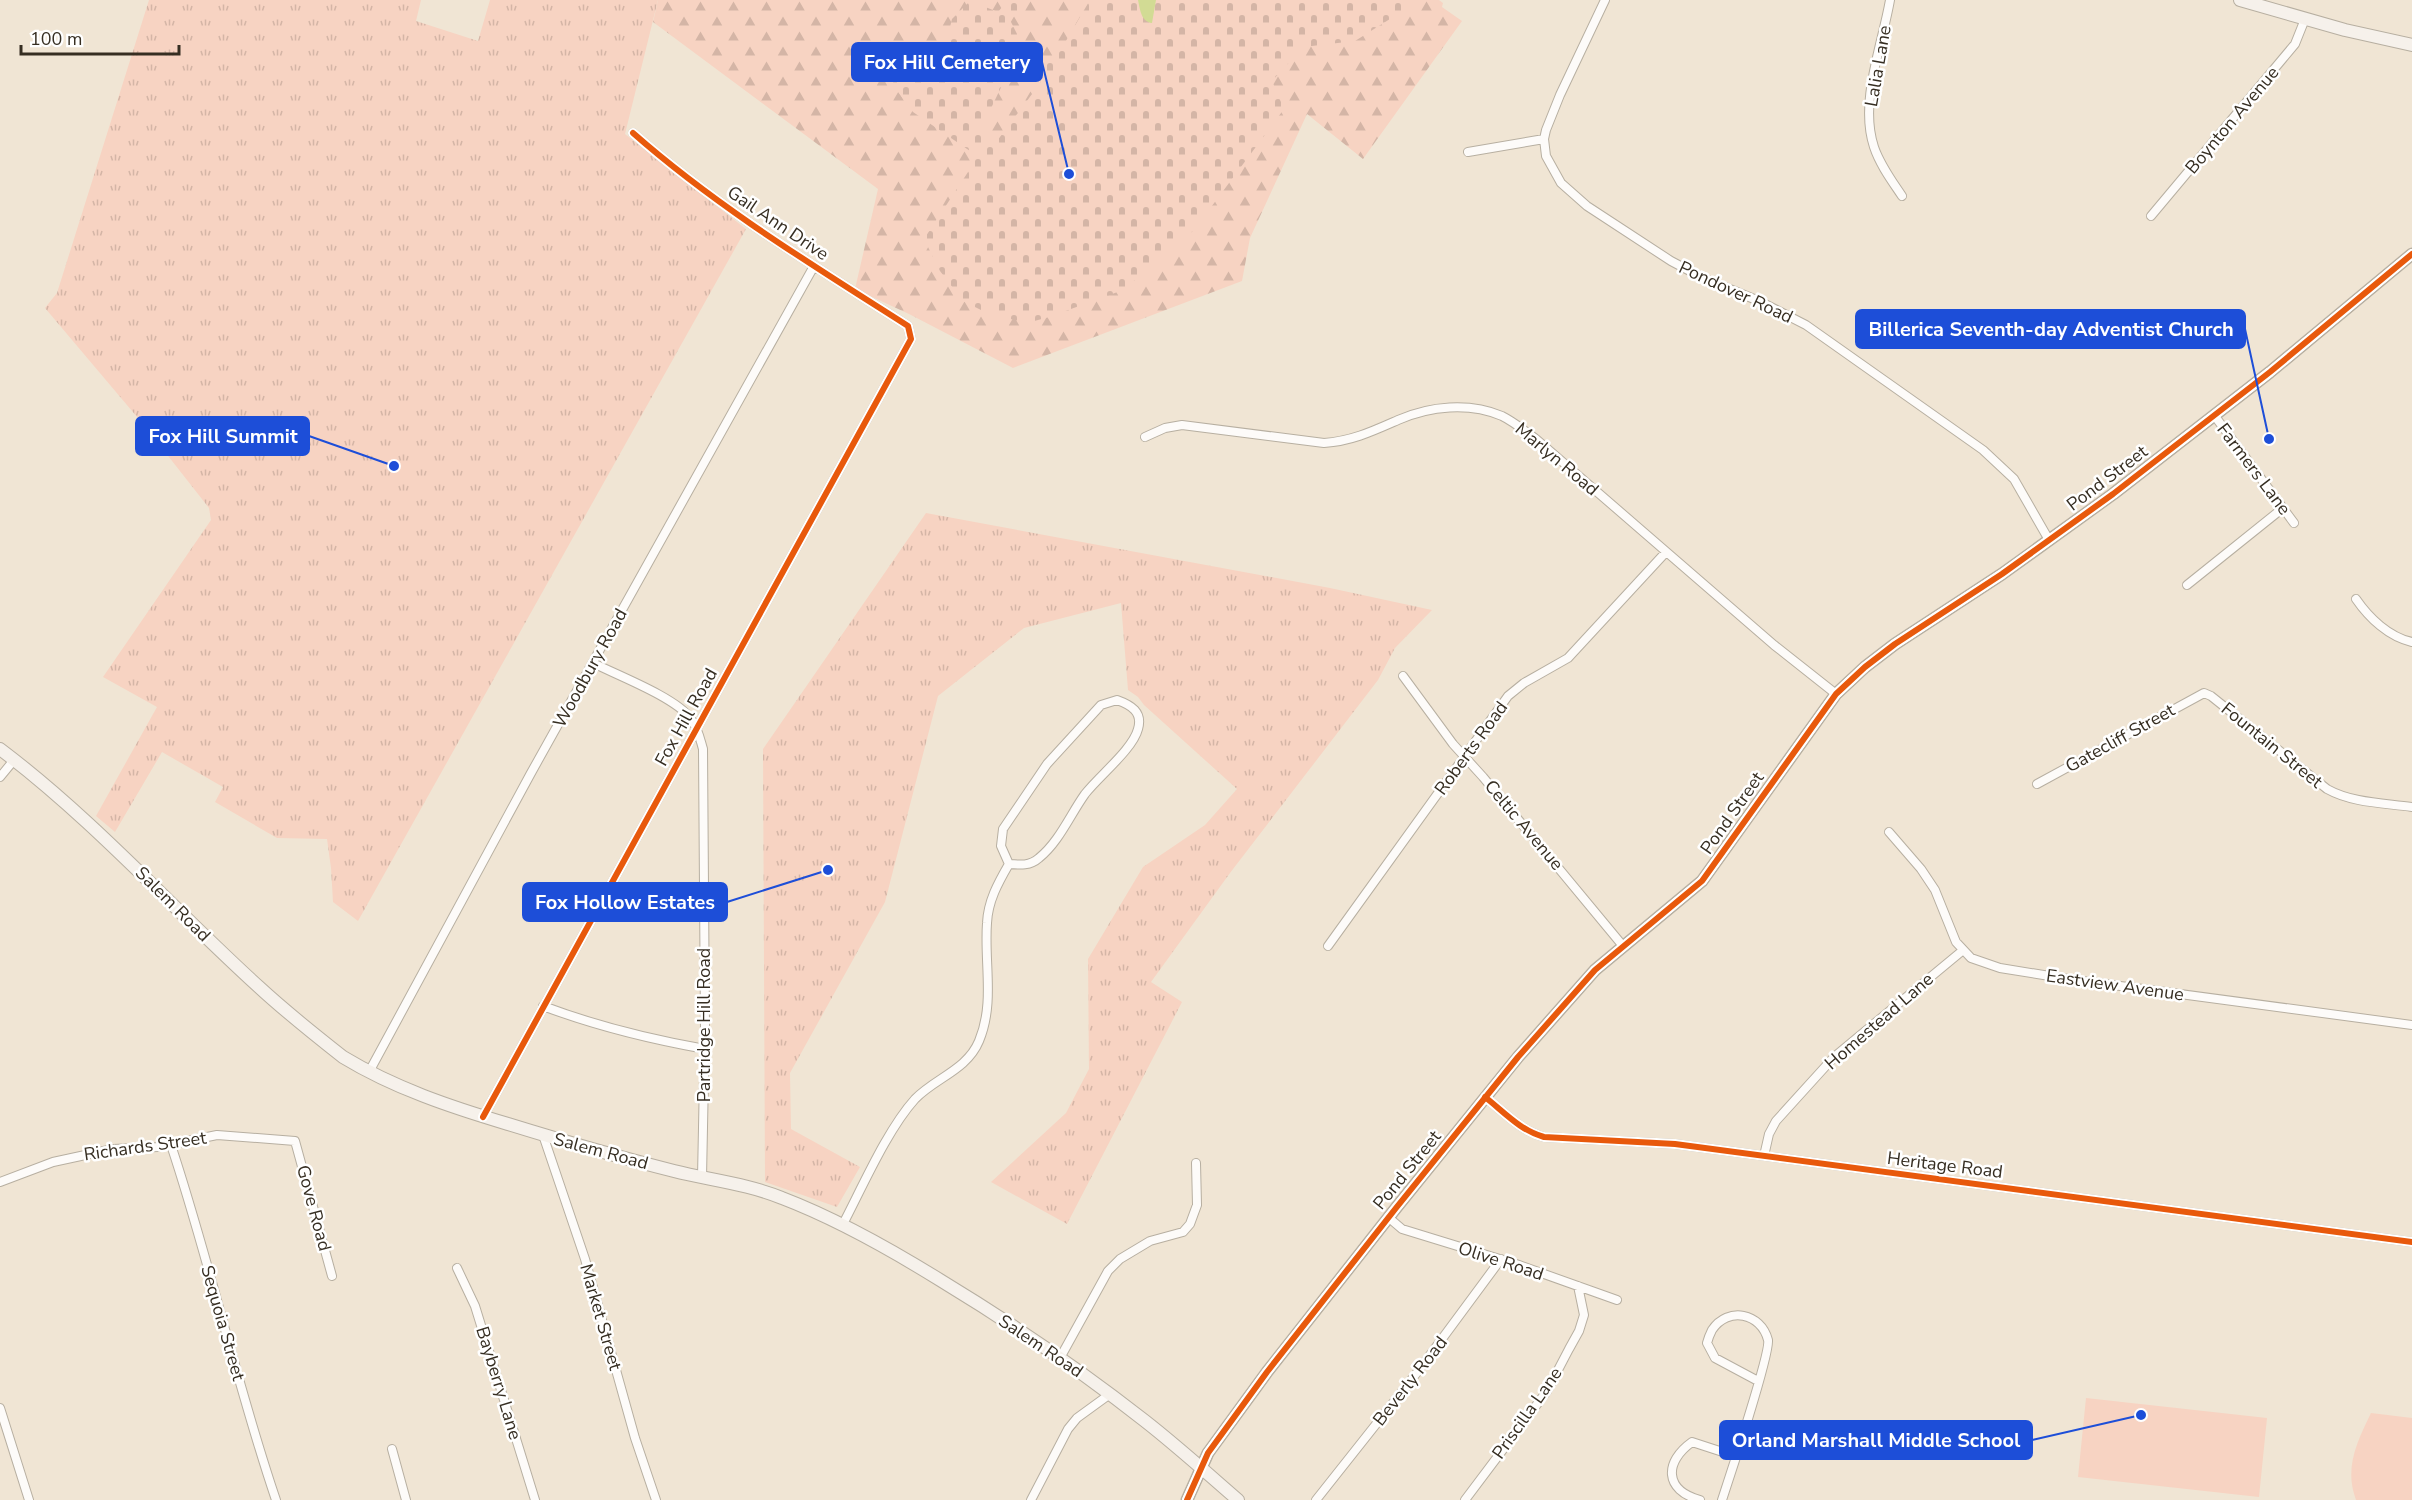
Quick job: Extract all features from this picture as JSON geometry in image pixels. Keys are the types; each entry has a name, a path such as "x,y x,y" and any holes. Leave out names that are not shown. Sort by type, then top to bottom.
{"main road":[{"path":"2240,0 2412,45"},
{"name":"Salem Road","path":"0,749 107,840 259,987 343,1058 388,1082 483,1117 592,1151 742,1185 782,1197 842,1226 918,1266 1060,1358 1110,1394 1238,1500"}],"street":[{"path":"1468,152 1544,139 1560,95 1605,0"},
{"name":"Lalia Lane","path":"1890,0 1870,98 1869,118 1871,138 1878,158 1902,196"},
{"name":"Boynton Avenue","path":"2151,216 2295,44 2306,19"},
{"name":"Gail Ann Drive","path":"633,133 690,180 814,266 908,326 911,331"},
{"name":"Pondover Road","path":"1544,139 1546,156 1555,175 1568,191 1587,206 1694,274 1781,311 1806,325 1992,456 2018,484 2040,528 2049,540"},
{"name":"Pond Street","path":"1187,1500 1208,1453 1267,1372 1388,1217 1485,1097 1595,970 1702,881 1836,694 1865,667 1895,644 2049,540 2214,415 2412,254"},
{"name":"Woodbury Road","path":"369,1072 814,266"},
{"name":"Fox Hill Road","path":"483,1117 911,339 911,331"},
{"name":"Marlyn Road","path":"1145,437 1165,428 1182,425 1324,443 1338,442 1379,430 1426,410 1443,408 1485,411 1504,417 1536,439 1774,645 1836,694"},
{"name":"Farmers Lane","path":"2214,415 2294,523"},
{"path":"2187,585 2283,508"},
{"name":"Roberts Road","path":"1328,946 1508,696 1524,683 1568,658 1666,552"},
{"path":"2356,599 2374,621 2412,642"},
{"path":"593,663 672,704 691,717 696,729"},
{"name":"Celtic Avenue","path":"1403,676 1464,756 1623,946"},
{"name":"Gatecliff Street","path":"2037,784 2204,693"},
{"name":"Fountain Street","path":"2204,693 2211,696 2336,794 2360,800 2412,807"},
{"path":"1117,700 1130,704 1138,714 1139,728 1133,741 1086,793 1050,848 1038,860 1025,865 1009,864 1001,846 1003,829 1047,764 1101,705 1117,700"},
{"name":"Partridge Hill Road","path":"696,729 703,749 705,1049 702,1177"},
{"path":"0,777 14,760"},
{"path":"1889,832 1921,869 1935,890 1956,942 1962,951"},
{"path":"842,1226 901,1118 916,1097 961,1065 974,1051 979,1041 986,1020 989,997 987,923 992,894 1009,864"},
{"name":"Eastview Avenue","path":"1962,951 1971,958 2000,968 2412,1025"},
{"name":"Homestead Lane","path":"1764,1156 1769,1134 1776,1121 1834,1057 1962,951"},
{"path":"543,1006 633,1036 705,1049"},
{"name":"Heritage Road","path":"1485,1097 1521,1127 1544,1137 1675,1144 2412,1242"},
{"name":"Richards Street","path":"0,1182 53,1162 113,1149 171,1145 217,1135 295,1141"},
{"name":"Market Street","path":"543,1135 585,1259 635,1438 656,1500"},
{"name":"Gove Road","path":"295,1141 332,1276"},
{"name":"Sequoia Street","path":"171,1145 219,1304 255,1438 276,1500"},
{"path":"1060,1358 1108,1271 1120,1259 1150,1241 1183,1232 1190,1224 1197,1205 1196,1163"},
{"name":"Olive Road","path":"1388,1217 1402,1229 1501,1259 1617,1300"},
{"name":"Beverly Road","path":"1316,1500 1419,1370 1501,1259"},
{"name":"Bayberry Lane","path":"457,1268 475,1306 535,1500"},
{"name":"Priscilla Lane","path":"1465,1500 1547,1391 1579,1331 1584,1315 1578,1286"},
{"path":"1722,1500 1735,1456 1758,1381 1769,1344 1763,1327 1749,1317 1731,1316 1713,1329 1707,1343 1715,1358 1758,1381"},
{"path":"1031,1500 1068,1429 1077,1418 1110,1394"},
{"path":"0,1407 28,1500"},
{"path":"1700,1500 1683,1494 1673,1481 1673,1464 1683,1448 1692,1442 1735,1456"},
{"path":"392,1449 406,1500"}],"green space":[{"path":"149,0 421,0 416,21 478,41 490,0 658,0 625,134 746,229 358,921 333,902 327,839 277,838 215,802 223,787 162,752 115,832 96,816 157,707 103,677 211,520 209,508 143,424 45,308 57,293"},
{"path":"658,0 1439,0 1443,3 1442,7 1462,21 1363,159 1307,114 1250,238 1242,281 1013,368 855,289 878,189 653,22"},
{"path":"1008,0 1015,0 1021,10 1010,20 1022,44 980,131 997,141 1041,82 1036,70 1060,51 1090,0 1409,0 1401,12 1355,41 1303,47 1272,81 1284,109 1194,230 1123,290 1027,323 989,314 963,301 940,271 924,239 970,169 970,151 913,112 892,84 909,62 929,53 949,31 952,19 970,1 998,12"},
{"path":"926,513 1330,588 1432,610 1395,648 1378,680 1230,873 1151,982 1182,1002 1067,1224 991,1182 1066,1113 1089,1069 1088,959 1143,867 1205,825 1237,789 1128,690 1121,603 1024,628 938,696 885,902 790,1073 791,1129 860,1167 837,1207 765,1182 763,749"},
{"path":"2086,1398 2267,1418 2259,1497 2078,1477"},
{"path":"2371,1413 2412,1418 2412,1500 2356,1500 2351,1477 2352,1466 2357,1445"}],"shaded area":[{"path":"1138,0 1156,0 1152,23 1143,18"}],"cycle path":[{"path":"483,1117 911,339 908,326 732,211 633,133"},
{"path":"1187,1500 1208,1453 1267,1372 1396,1208 1518,1057 1595,970 1702,881 1836,694 1865,667 1895,644 2002,574 2113,494 2270,372 2412,254"},
{"path":"1485,1097 1520,1126 1544,1137 1675,1144 2412,1242"}],"place":[{"name":"Fox Hill Cemetery","path":"1069,174"},
{"name":"Billerica Seventh-day Adventist Church","path":"2269,439"},
{"name":"Fox Hill Summit","path":"394,466"},
{"name":"Fox Hollow Estates","path":"828,870"},
{"name":"Orland Marshall Middle School","path":"2141,1415"}]}
